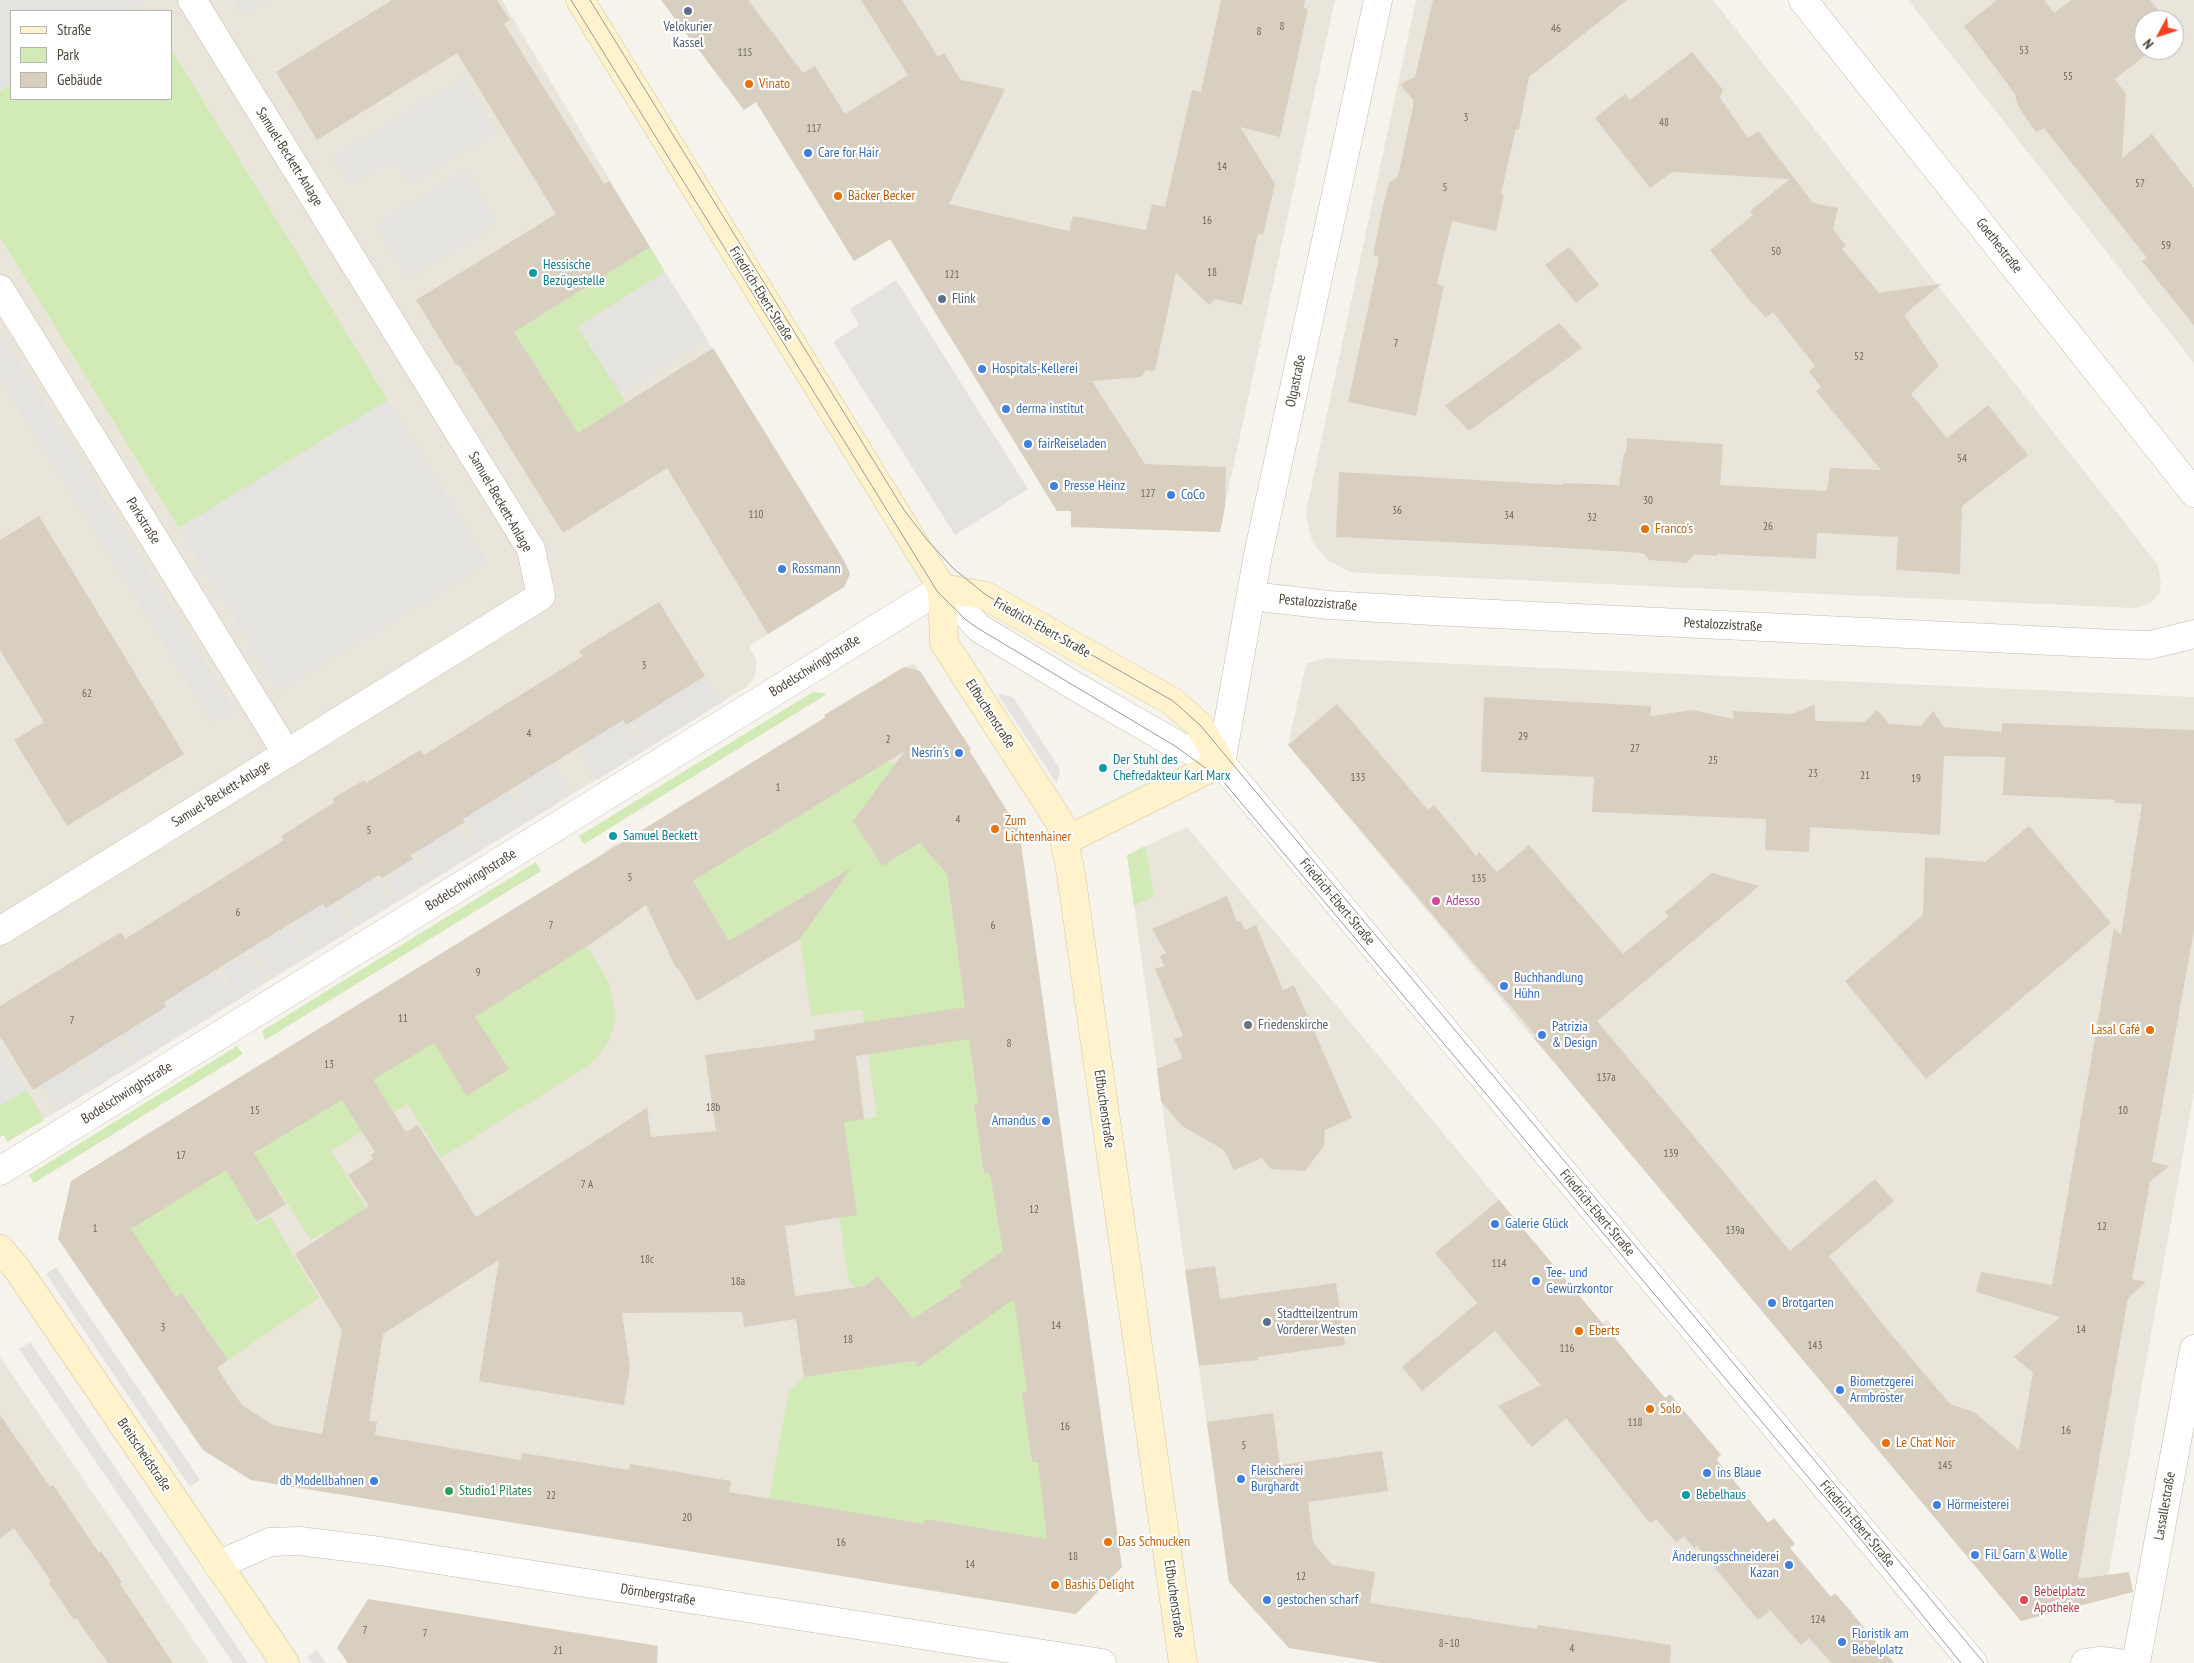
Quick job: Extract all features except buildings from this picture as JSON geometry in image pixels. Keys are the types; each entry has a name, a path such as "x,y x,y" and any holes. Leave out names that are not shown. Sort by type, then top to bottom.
{"main road":[{"name":"Friedrich-Ebert-Straße","path":"580,0 942,588 986,596 1172,702 1199,726 1221,763"},
{"name":"Elfbuchenstraße","path":"942,588 944,643 1061,824 1071,874 1183,1663"},
{"path":"1064,841 1221,763"},
{"name":"Breitscheidstraße","path":"0,1249 24,1278 285,1663"}],"street":[{"name":"Samuel-Beckett-Anlage","path":"0,931 541,596 531,549 192,0"},
{"name":"Olgastraße","path":"1221,763 1258,556 1378,0"},
{"name":"Goethestraße","path":"1803,0 2194,493"},
{"name":"Parkstraße","path":"0,289 286,754"},
{"name":"Bodelschwinghstraße","path":"0,1171 942,588"},
{"name":"Pestalozzistraße","path":"1251,596 1329,605 2115,644 2150,645 2194,634"},
{"name":"Friedrich-Ebert-Straße","path":"1221,763 1973,1663"},
{"name":"Lassallestraße","path":"2136,1663 2194,1349"},
{"name":"Dörnbergstraße","path":"218,1565 270,1542 299,1541 380,1551 1102,1663"},
{"path":"2085,1663 2101,1661 2118,1663"}],"shaded area":[{"path":"0,0 502,0 665,272 845,562 850,574 844,587 749,646 757,661 754,678 745,688 7,1142 4,1135 0,1137"},
{"path":"0,0 141,0 143,3 131,10 10,10 10,85 0,91"},
{"path":"233,0 267,0 243,15"},
{"path":"661,0 1335,0 1219,532 1071,527 1071,511 1057,511 890,239 854,261 756,102 744,110"},
{"path":"1416,0 1713,0 2158,565 2161,584 2159,593 2153,601 2143,606 2132,608 1363,573 1350,572 1329,561 1312,541 1306,516 1308,502"},
{"path":"1908,0 2194,0 2194,363"},
{"path":"463,78 496,131 410,185 394,158 350,185 333,158"},
{"path":"465,170 497,223 408,279 376,226"},
{"path":"665,272 707,339 620,394 578,326"},
{"path":"896,280 1028,489 955,535 833,342 859,325 850,309"},
{"path":"5,340 234,710 213,723 0,378 0,342"},
{"path":"388,400 488,563 279,691 179,528"},
{"path":"1326,658 2194,697 2194,1092 2108,1576 2099,1582 2079,1579 2074,1607 2021,1621 1288,745 1305,669 1308,663"},
{"path":"914,663 971,749 969,751 1019,830 1122,1567 1076,1614 251,1480 203,1450 58,1239 71,1181 605,853 605,851 617,843 618,845 826,717 824,715"},
{"path":"705,676 721,703 597,780 578,748 623,720 636,741 642,740 644,737 633,721 672,697 681,711 683,711 685,709 675,694"},
{"path":"997,693 1013,697 1060,769 1057,784"},
{"path":"553,763 572,794 271,979 252,948 288,925 300,943 304,942 305,940 294,922 323,904 334,903 345,920 350,922 351,917 340,899 376,877 387,895 392,897 392,891 384,877 413,859 423,872 429,874 431,868 417,852 458,827 469,845 474,845 477,839 463,819 508,791 520,810 526,810 526,804 515,786"},
{"path":"1187,827 1602,1323 1607,1319 1619,1334 1615,1338 1665,1398 1670,1394 1682,1408 1677,1412 1705,1444 1709,1440 1721,1455 1717,1460 1768,1522 1774,1518 1795,1544 1790,1549 1831,1597 1835,1593 1853,1613 1848,1617 1880,1655 1885,1652 1894,1663 1382,1663 1289,1648 1229,1582 1127,855"},
{"path":"245,952 265,983 58,1111 41,1084 77,1062 90,1081 94,1082 95,1079 83,1059 117,1038 127,1054 132,1055 133,1051 122,1034 166,1007 164,1002 214,971 225,988 232,991 232,985 221,967"},
{"path":"0,1045 27,1090 0,1105"},
{"path":"56,1267 200,1480 190,1487 46,1274"},
{"path":"30,1342 248,1663 233,1663 19,1349"},
{"path":"0,1357 209,1663 0,1663"},
{"path":"317,1650 326,1663 312,1663 308,1657"}],"green space":[{"path":"172,51 388,400 179,528 0,237 0,91 10,85 10,100 172,100"},
{"path":"650,247 665,272 578,327 667,468 619,498 514,332"},
{"path":"813,692 827,694 584,844 579,836"},
{"path":"882,760 897,764 872,839 868,844 882,866 918,844 920,837 939,857 942,869 946,868 978,1103 974,1104 984,1174 990,1173 1014,1280 1028,1355 1022,1356 1027,1392 1022,1393 1032,1462 1038,1462 1056,1548 993,1530 925,1519 924,1524 769,1499 789,1391 804,1377 914,1361 848,1279 826,1124 877,1117 862,1009 811,1016 800,939 805,933 789,906 729,941 693,881 881,766"},
{"path":"1145,846 1154,896 1134,906 1127,855"},
{"path":"536,862 541,871 265,1040 262,1031"},
{"path":"587,946 609,983 616,1018 608,1043 590,1065 441,1158 408,1104 331,1151 368,1211 327,1237 322,1233 311,1240 277,1187 247,1207 257,1224 270,1216 319,1298 228,1360 183,1293 176,1297 124,1219 163,1209"},
{"path":"237,1046 243,1054 34,1183 29,1175"},
{"path":"27,1090 44,1120 7,1142 4,1135 0,1137 0,1105"}],"tram line":[{"path":"571,0 937,591 966,620 979,629 1175,746 1222,780 1867,1547 1961,1663"},
{"path":"590,0 904,510 928,541 954,569 986,595 1173,701 1200,725 1984,1663"}],"place":[{"name":"Velokurier Kassel","path":"688,11"},
{"name":"Vinato","path":"749,84"},
{"name":"Care for Hair","path":"808,153"},
{"name":"Bäcker Becker","path":"838,196"},
{"name":"Hessische Bezügestelle","path":"533,273"},
{"name":"Flink","path":"942,299"},
{"name":"Hospitals-Kellerei","path":"982,369"},
{"name":"derma institut","path":"1006,409"},
{"name":"fairReiseladen","path":"1028,444"},
{"name":"Presse Heinz","path":"1054,486"},
{"name":"CoCo","path":"1171,495"},
{"name":"Franco's","path":"1645,529"},
{"name":"Rossmann","path":"782,569"},
{"name":"Nesrin's","path":"959,753"},
{"name":"Der Stuhl des Chefredakteur Karl Marx","path":"1103,768"},
{"name":"Zum Lichtenhainer","path":"995,829"},
{"name":"Samuel Beckett","path":"613,836"},
{"name":"Adesso","path":"1436,901"},
{"name":"Buchhandlung Hühn","path":"1504,986"},
{"name":"Friedenskirche","path":"1248,1025"},
{"name":"Lasal Café","path":"2150,1030"},
{"name":"Patrizia & Design","path":"1542,1035"},
{"name":"Amandus","path":"1046,1121"},
{"name":"Galerie Glück","path":"1495,1224"},
{"name":"Tee- und Gewürzkontor","path":"1536,1281"},
{"name":"Brotgarten","path":"1772,1303"},
{"name":"Stadtteilzentrum Vorderer Westen","path":"1267,1322"},
{"name":"Eberts","path":"1579,1331"},
{"name":"Biometzgerei Armbröster","path":"1840,1390"},
{"name":"Solo","path":"1650,1409"},
{"name":"Le Chat Noir","path":"1886,1443"},
{"name":"ins Blaue","path":"1707,1473"},
{"name":"Fleischerei Burghardt","path":"1241,1479"},
{"name":"db Modellbahnen","path":"374,1481"},
{"name":"Studio1 Pilates","path":"449,1491"},
{"name":"Bebelhaus","path":"1686,1495"},
{"name":"Hörmeisterei","path":"1937,1505"},
{"name":"Das Schnucken","path":"1108,1542"},
{"name":"FiL Garn & Wolle","path":"1975,1555"},
{"name":"Änderungsschneiderei Kazan","path":"1789,1565"},
{"name":"Bashis Delight","path":"1055,1585"},
{"name":"gestochen scharf","path":"1267,1600"},
{"name":"Bebelplatz Apotheke","path":"2024,1600"},
{"name":"Floristik am Bebelplatz","path":"1842,1642"}]}
